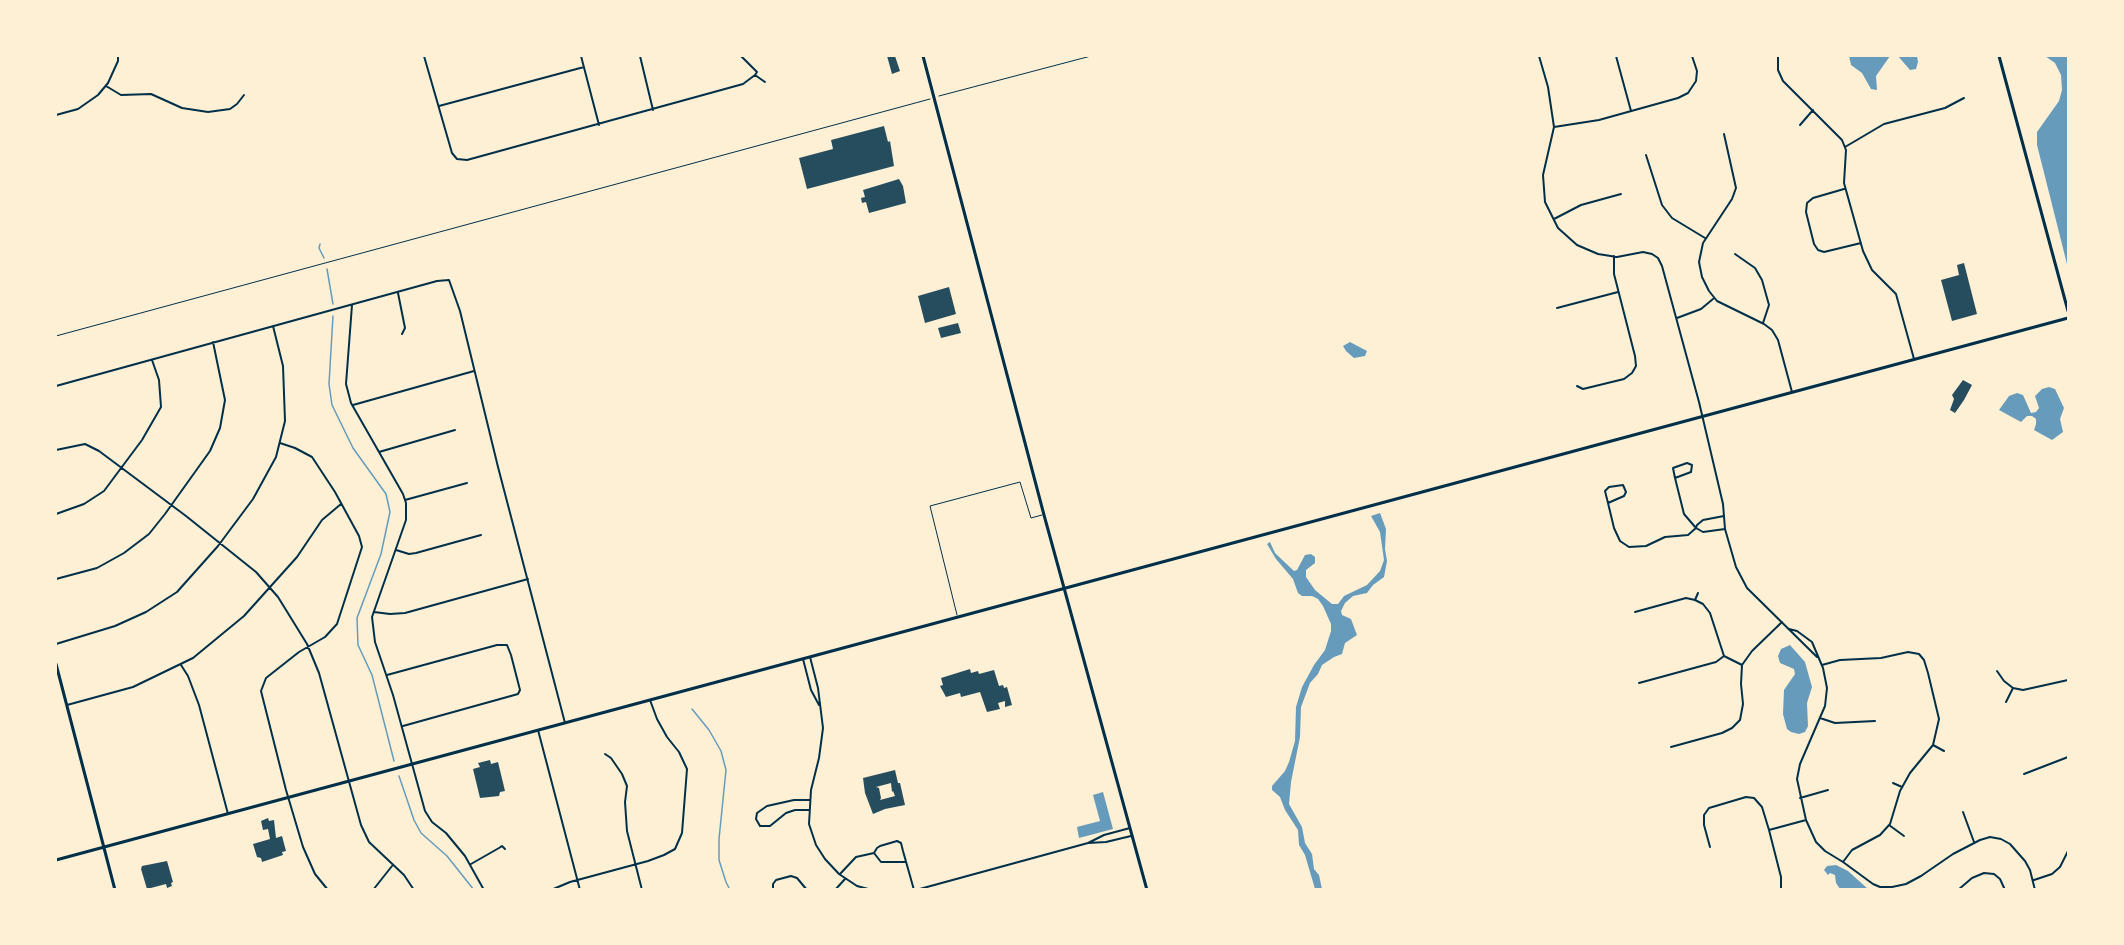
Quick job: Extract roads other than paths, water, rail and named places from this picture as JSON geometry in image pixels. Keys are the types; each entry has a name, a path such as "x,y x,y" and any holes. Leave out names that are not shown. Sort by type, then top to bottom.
{"main road":[{"path":"923,56 1044,515 1147,890"},
{"path":"1999,56 2068,311"},
{"path":"56,860 2068,318"},
{"path":"56,664 116,890"}],"street":[{"path":"56,115 78,109 89,103 106,86 118,61 118,56"},
{"path":"424,56 452,153 457,159 467,160 744,84 757,72 741,56"},
{"path":"581,56 600,125"},
{"path":"640,56 653,110"},
{"path":"1539,56 1548,87 1554,127 1543,175 1545,202 1558,228 1577,245 1598,254 1614,256 1643,252 1658,258 1677,318 1702,416 1720,490 1725,529 1736,567 1747,588 1818,657"},
{"path":"1616,56 1631,111"},
{"path":"1554,127 1599,120 1678,98 1696,81 1697,70 1692,56"},
{"path":"1778,56 1778,70 1783,81 1842,140 1846,150 1845,189 1861,243 1872,270 1896,294 1914,359"},
{"path":"439,106 584,67"},
{"path":"755,75 765,82"},
{"path":"106,86 121,94 151,94 182,108 208,112 230,109 244,95"},
{"path":"1845,147 1884,124 1945,108 1964,98"},
{"path":"1800,125 1813,110"},
{"path":"1724,134 1736,188 1732,199 1705,238 1699,257 1700,272 1714,298 1772,330 1777,337 1792,392"},
{"path":"1646,155 1658,197 1668,214 1677,222 1705,238"},
{"path":"1845,189 1810,199 1807,203 1806,212 1814,244 1818,250 1824,252 1861,243"},
{"path":"1554,219 1581,205 1621,194"},
{"path":"1735,254 1755,268 1762,280 1769,305 1763,323"},
{"path":"1577,386 1583,389 1624,379 1632,373 1636,366 1614,274 1614,256"},
{"path":"56,386 352,304 449,280 460,311 565,723"},
{"path":"398,292 405,328 402,334"},
{"path":"1557,308 1618,292"},
{"path":"1677,318 1701,309 1714,298"},
{"path":"352,304 346,384 352,405 405,500 406,520 372,617 375,642 387,675 425,811 432,822 446,833 471,864 484,890"},
{"path":"56,644 115,626 146,612 177,592 220,544 253,499 276,457 285,421 283,366 273,326"},
{"path":"56,579 97,568 124,553 149,534 210,451 220,428 225,400 213,342"},
{"path":"56,514 84,504 104,490 142,440 161,407 159,380 152,359"},
{"path":"352,405 474,371"},
{"path":"379,452 455,430"},
{"path":"280,443 312,457 359,536 362,547 337,624 325,637 285,662 266,678 261,691 303,846 315,874 328,890"},
{"path":"56,450 86,444 122,468 256,572 278,597 308,647 320,673 361,825 369,842 404,875 414,890"},
{"path":"1675,478 1691,472 1693,469 1691,464 1687,463 1674,468 1675,478 1684,514 1696,528 1703,532 1725,529"},
{"path":"405,500 467,483"},
{"path":"1608,503 1624,496 1626,492 1623,485 1609,487 1605,491 1614,528 1620,541 1629,547 1646,546 1665,537 1688,535 1703,520 1724,516"},
{"path":"67,705 133,687 194,658 244,616 269,586 281,576 322,520 341,504"},
{"path":"396,550 408,554 416,553 481,535"},
{"path":"374,612 390,615 405,613 528,579"},
{"path":"1695,600 1698,593"},
{"path":"1635,612 1686,598 1695,600 1703,604 1710,613 1724,656 1742,665"},
{"path":"1671,747 1722,733 1732,728 1740,720 1743,704 1742,665 1752,651 1782,622"},
{"path":"1789,628 1812,642 1822,665 1827,688 1825,706 1800,764 1797,779 1806,820 1816,842 1873,884 1880,887 1892,887 1906,884 1921,876 1974,842 1990,837 2001,839 2010,844 2025,861 2034,880 2035,890"},
{"path":"387,675 498,645 507,645 514,664 520,690 518,694 402,726"},
{"path":"1822,665 1840,660 1881,658 1908,652 1919,654 1924,660 1939,719 1933,745 1910,773 1902,788 1889,825 1880,835 1852,850 1843,862"},
{"path":"1639,683 1716,662 1724,656"},
{"path":"810,657 818,688 823,728 810,800 810,824 816,844 825,859 839,874 857,886 873,890"},
{"path":"803,659 811,690 820,707"},
{"path":"181,665 188,676 199,705 228,814"},
{"path":"1998,671 2004,681 2013,688 2023,690 2068,680"},
{"path":"2006,702 2013,688"},
{"path":"552,890 664,855 675,849 682,833 687,769 679,752 657,719 650,700"},
{"path":"1820,718 1835,723 1875,721"},
{"path":"1740,720 1745,723"},
{"path":"538,730 580,890"},
{"path":"1933,745 1944,751"},
{"path":"605,754 611,758 627,786 625,802 627,831 642,890"},
{"path":"2024,774 2050,762 2068,757"},
{"path":"1893,783 1902,788"},
{"path":"1800,798 1828,790"},
{"path":"1710,847 1704,825 1704,815 1709,808 1746,797 1754,798 1762,807 1769,830 1781,877 1781,890"},
{"path":"809,810 795,810 786,813 770,826 760,826 756,819 757,813 767,806 794,800 810,800"},
{"path":"1963,812 1974,842"},
{"path":"1769,830 1806,820"},
{"path":"1889,825 1904,836"},
{"path":"839,874 856,857 874,853 877,848 897,841 901,843 915,890 922,889 1088,843 1104,835 1130,828"},
{"path":"1088,843 1106,842 1132,835"},
{"path":"471,864 502,846 505,849"},
{"path":"2034,880 2052,874 2060,867 2068,851"},
{"path":"874,853 880,862 906,862"},
{"path":"373,890 393,865"},
{"path":"1958,890 1972,878 1984,873 1994,874 2001,879 2005,890"},
{"path":"773,890 772,884 779,879 795,876 807,890"},
{"path":"835,890 845,879"}],"lane":[{"path":"958,616 930,506 1020,482 1031,518 1044,515"}],"water":[{"path":"1849,56 1890,56 1876,76 1877,90 1871,89 1862,73 1851,65"},
{"path":"1898,56 1917,56 1916,69 1910,70"},
{"path":"2045,56 2068,56 2068,268 2037,145 2037,132 2059,101 2062,90 2061,75 2055,63"},
{"path":"1350,342 1367,351 1365,356 1354,358 1346,351 1343,346"},
{"path":"2049,387 2055,389 2064,408 2060,419 2063,432 2052,440 2034,430 2036,419 2032,416 2027,416 2021,422 1999,410 2009,396 2017,393 2023,395 2031,413 2036,412 2039,408 2035,396 2042,389"},
{"path":"1380,513 1386,529 1387,561 1384,577 1367,593 1353,596 1345,603 1341,611 1342,615 1351,619 1357,635 1345,643 1342,654 1322,665 1310,683 1301,707 1300,737 1289,804 1302,827 1305,843 1312,854 1314,869 1319,875 1322,889 1315,889 1305,855 1299,845 1298,830 1285,810 1280,797 1272,790 1272,786 1285,771 1289,762 1295,741 1296,707 1302,687 1325,650 1331,624 1318,599 1298,593 1293,579 1267,544 1270,542 1275,553 1294,571 1297,570 1305,555 1311,554 1315,557 1315,563 1306,570 1306,577 1315,590 1332,604 1338,604 1344,596 1367,585 1380,571 1384,560 1380,532 1371,516"},
{"path":"1790,645 1805,662 1812,687 1807,703 1808,726 1805,732 1799,734 1787,729 1783,714 1784,690 1795,674 1794,669 1780,663 1778,656 1781,649"},
{"path":"1103,792 1113,829 1079,838 1077,827 1100,821 1093,795"},
{"path":"1836,865 1848,871 1868,889 1840,889 1835,875 1830,873 1828,875 1824,870 1827,866"}],"waterway":[{"path":"320,244 319,248 324,258"},
{"path":"327,269 333,304"},
{"path":"333,316 329,384 332,405 353,448 386,494 390,512 381,554 357,618 358,645 372,675 394,761"},
{"path":"692,709 709,730 721,751 726,770 719,860 730,890"},
{"path":"399,776 414,820 421,833 447,856 474,890"}]}
